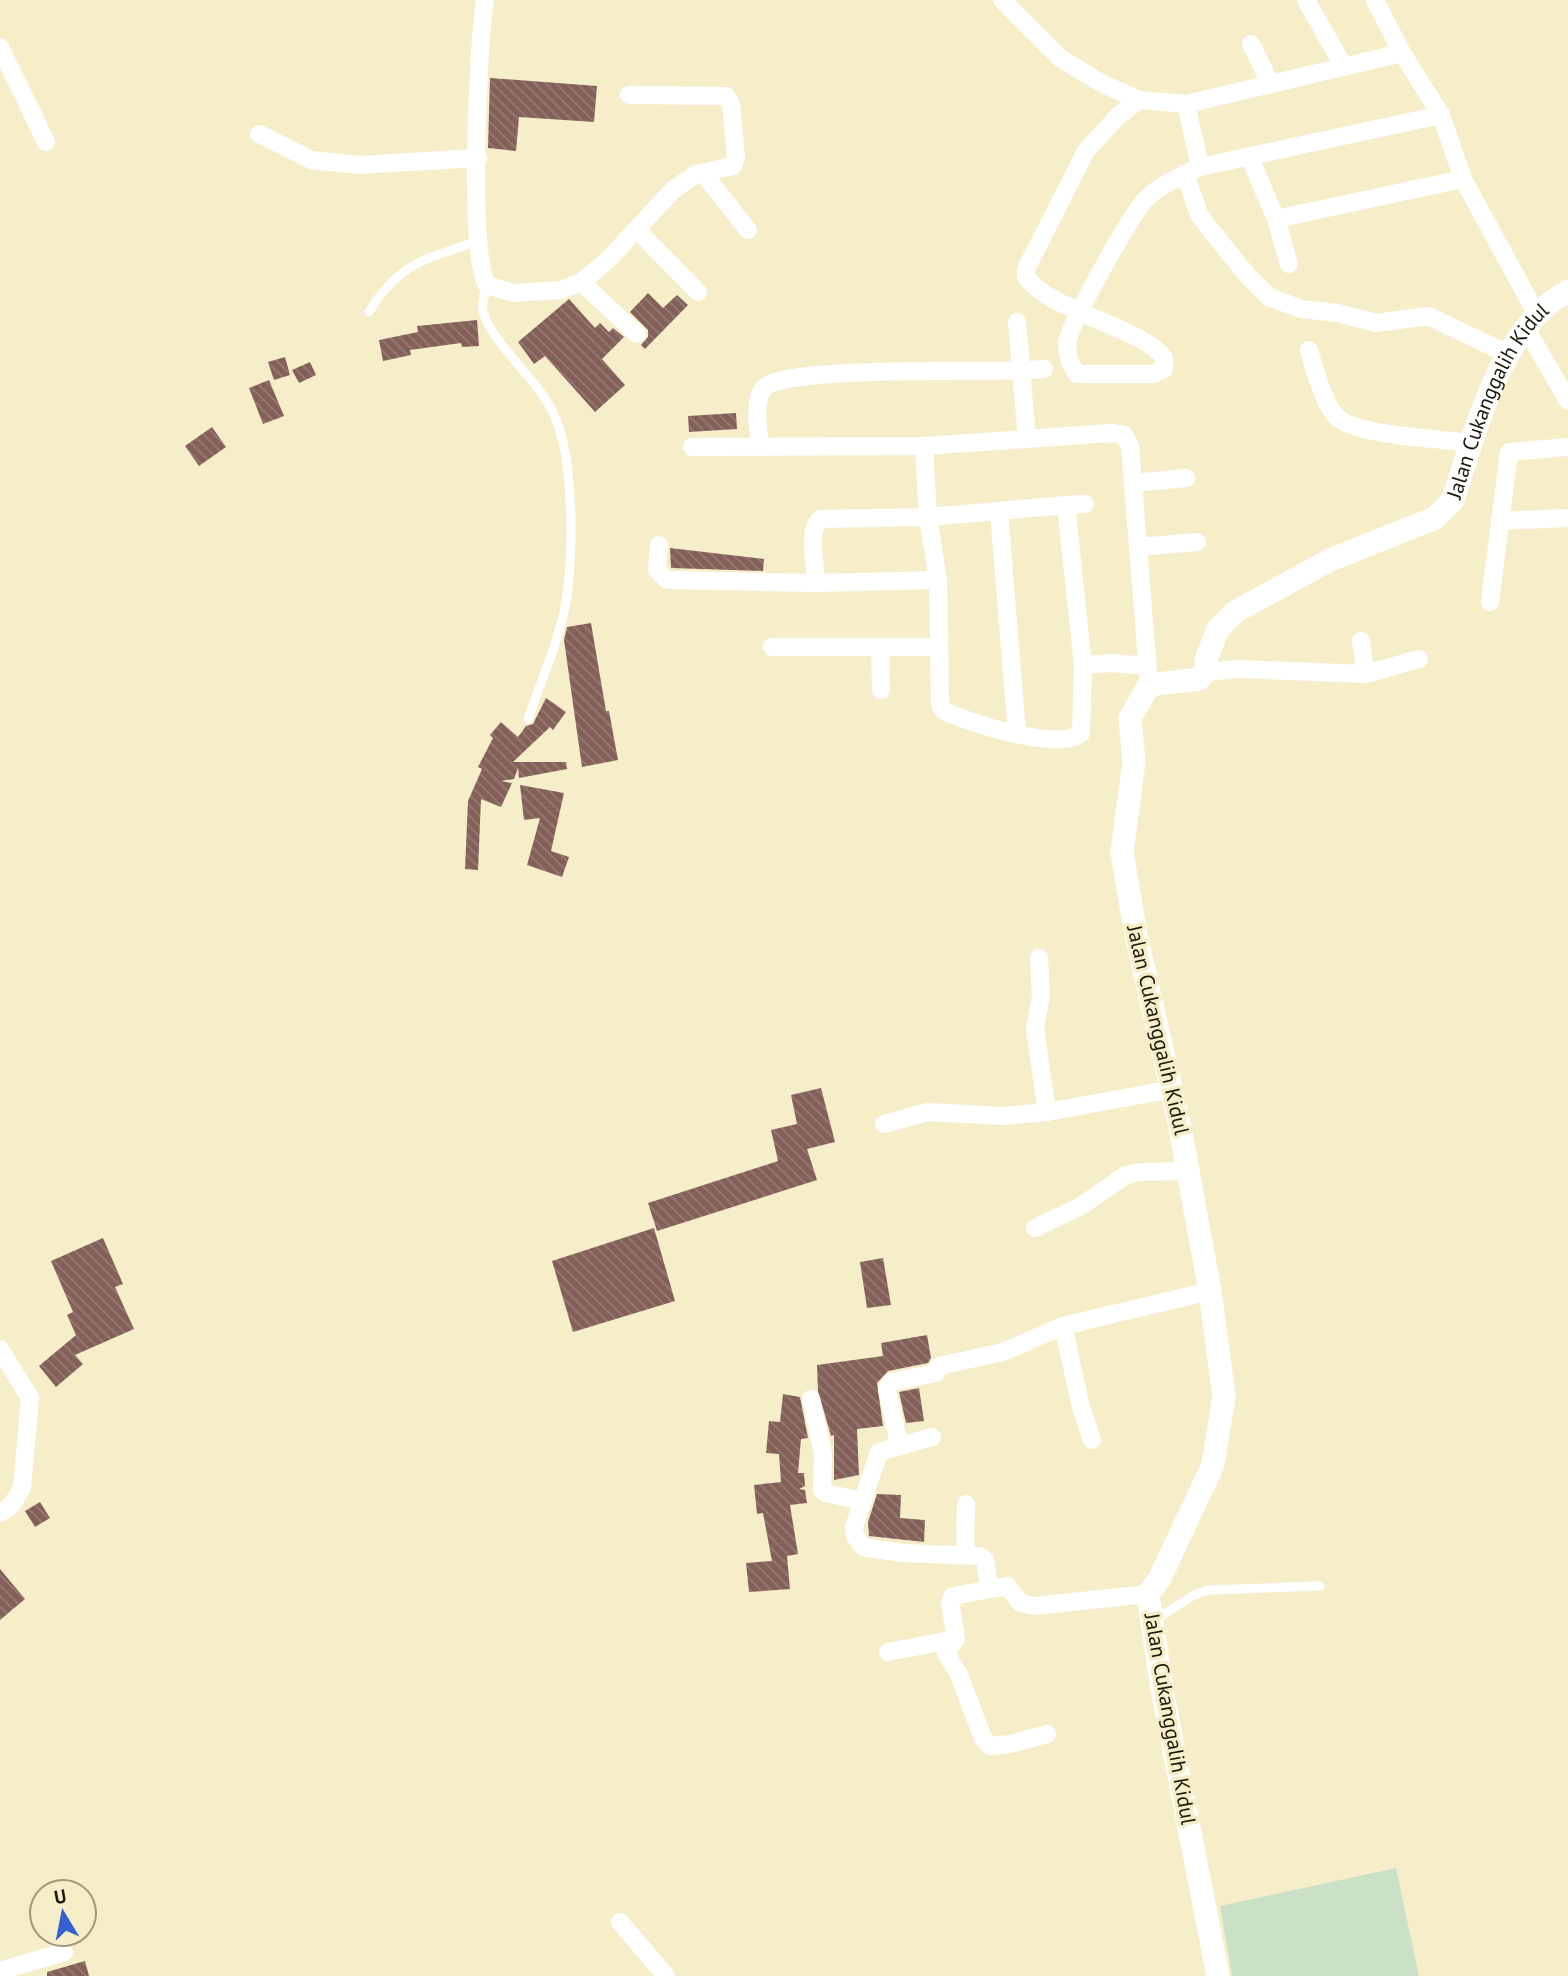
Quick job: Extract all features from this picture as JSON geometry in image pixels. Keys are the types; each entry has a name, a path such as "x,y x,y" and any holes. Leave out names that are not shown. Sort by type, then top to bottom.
{"street":[{"path":"485,0 478,104 478,241 486,285 513,293 561,290 582,282 637,230 673,190 703,173 729,169 736,157 731,104 726,96 629,95"},
{"path":"1002,0 1060,58 1101,83 1139,100 1186,104 1402,54"},
{"path":"1306,0 1344,67"},
{"path":"1375,0 1402,54 1441,114 1463,179 1568,401"},
{"path":"1251,44 1270,83"},
{"path":"0,47 47,142"},
{"path":"1139,100 1118,116 1086,151 1026,269 1026,276 1034,285 1080,312 1154,347 1164,358 1164,369 1153,374 1077,374 1072,367 1067,342 1080,312 1143,203 1192,171 1441,114"},
{"path":"1186,104 1199,214 1248,276 1269,297 1301,309 1338,313 1376,323 1428,316 1508,354"},
{"path":"259,134 311,160 359,164 478,158"},
{"path":"1249,156 1276,219 1289,264"},
{"path":"703,173 748,230"},
{"path":"1276,219 1463,179"},
{"path":"637,230 698,292"},
{"path":"582,282 637,334"},
{"name":"Jalan Cukanggalih Kidul","path":"1205,672 1207,657 1218,629 1235,612 1330,560 1435,518 1447,508 1453,500 1498,371 1548,302 1568,291"},
{"path":"1017,322 1027,438"},
{"path":"1309,350 1325,396 1338,418 1364,429 1472,443"},
{"path":"760,447 761,390 780,380 821,374 1022,372 1044,369"},
{"path":"692,447 924,446 1112,433 1124,435 1129,446 1133,483 1148,676"},
{"path":"924,446 928,517 938,580 940,704 943,710 1017,734 1065,740 1075,738 1081,733 1083,665 1066,505"},
{"path":"1490,603 1509,452 1568,447"},
{"path":"1133,483 1186,478"},
{"path":"816,583 813,535 815,524 820,519 928,517 1085,504"},
{"path":"999,512 1017,734"},
{"path":"1500,521 1568,518"},
{"path":"1139,547 1197,542"},
{"path":"659,545 657,570 667,580 816,583 938,580"},
{"path":"1362,641 1366,674"},
{"path":"772,647 939,647"},
{"path":"880,648 881,690"},
{"path":"1083,665 1112,663 1148,676 1199,679 1205,672 1238,669 1366,674 1419,659"},
{"name":"Jalan Cukanggalih Kidul","path":"1148,676 1130,718 1133,762 1122,852 1136,935 1173,1089 1210,1292 1224,1396 1219,1439 1197,1502 1159,1580 1148,1594 1150,1623 1218,1976"},
{"path":"1039,958 1041,996 1035,1029 1047,1112"},
{"path":"884,1124 928,1112 1004,1116 1047,1112 1173,1089"},
{"path":"1035,1228 1081,1206 1126,1175 1187,1171"},
{"path":"899,1444 887,1389 891,1382 924,1378 936,1373 939,1366 1003,1352 1063,1326 1210,1292"},
{"path":"1063,1326 1081,1407 1092,1440"},
{"path":"0,1349 30,1398 22,1488 11,1506 0,1513"},
{"path":"811,1399 823,1454 822,1490 863,1502"},
{"path":"932,1437 884,1448 876,1456 855,1527 855,1536 863,1547 902,1553 965,1553 985,1560 989,1587"},
{"path":"965,1553 966,1503"},
{"path":"1047,1734 1010,1744 990,1746 983,1738 959,1675 946,1653 956,1639 951,1599 958,1593 1007,1586 1021,1603 1034,1606 1148,1594"},
{"path":"888,1652 956,1639"},
{"path":"620,1922 666,1976"},
{"path":"0,1971 64,1952"}],"lane":[{"path":"369,312 379,294 406,267 478,241"},
{"path":"486,285 482,310 502,344 542,391 556,418 568,464 570,580 563,615 528,719"},
{"path":"1150,1623 1194,1595 1208,1590 1320,1586"}],"green space":[{"path":"1396,1868 1419,1976 1232,1976 1220,1906"}],"building":[{"path":"490,78 597,86 594,122 519,117 516,151 488,148"},
{"path":"648,293 663,308 677,295 688,305 645,349 641,345 648,337 648,330 630,312"},
{"path":"569,299 595,328 600,323 609,332 613,328 624,337 602,359 625,385 595,412 545,356 534,364 518,342"},
{"path":"477,320 479,346 462,347 461,343 410,350 411,355 383,361 379,340 418,332 417,326"},
{"path":"285,357 290,375 274,380 268,362"},
{"path":"310,362 316,375 299,383 292,370"},
{"path":"269,380 284,416 263,424 249,388"},
{"path":"736,413 737,429 689,432 688,416"},
{"path":"212,427 226,447 199,466 185,446"},
{"path":"670,548 764,559 763,571 671,568"},
{"path":"591,623 606,711 609,711 618,760 582,767 564,640 567,627"},
{"path":"546,698 566,712 553,730 550,727 513,762 566,762 567,769 519,778 518,768 514,779 501,781 512,783 501,807 481,799 478,870 465,869 468,801 482,769 478,767 493,738 490,735 501,722 518,737 526,726 533,724"},
{"path":"520,785 564,793 551,851 569,857 562,877 527,865 540,818 524,820"},
{"path":"821,1088 835,1142 807,1149 817,1180 657,1231 648,1203 778,1161 771,1130 797,1124 791,1095"},
{"path":"654,1228 675,1301 573,1332 552,1261"},
{"path":"103,1238 123,1284 115,1287 134,1329 75,1355 83,1364 56,1387 39,1366 76,1335 67,1315 73,1312 51,1261"},
{"path":"883,1258 891,1305 867,1308 860,1262"},
{"path":"927,1335 931,1358 928,1363 888,1371 877,1383 883,1426 857,1429 859,1475 834,1480 834,1435 831,1436 818,1391 817,1365 883,1356 881,1343"},
{"path":"919,1388 924,1421 906,1423 899,1392"},
{"path":"783,1394 800,1397 808,1438 801,1439 798,1473 804,1473 805,1486 799,1489 805,1490 807,1503 790,1505 798,1554 787,1556 790,1589 749,1592 746,1563 772,1561 763,1513 757,1514 754,1485 781,1482 779,1454 766,1453 769,1421 780,1422"},
{"path":"877,1494 901,1495 900,1518 925,1520 924,1542 869,1536 868,1522"},
{"path":"40,1502 50,1518 35,1527 25,1511"},
{"path":"0,1569 25,1599 0,1620"},
{"path":"85,1961 89,1976 47,1976 47,1972"}]}
